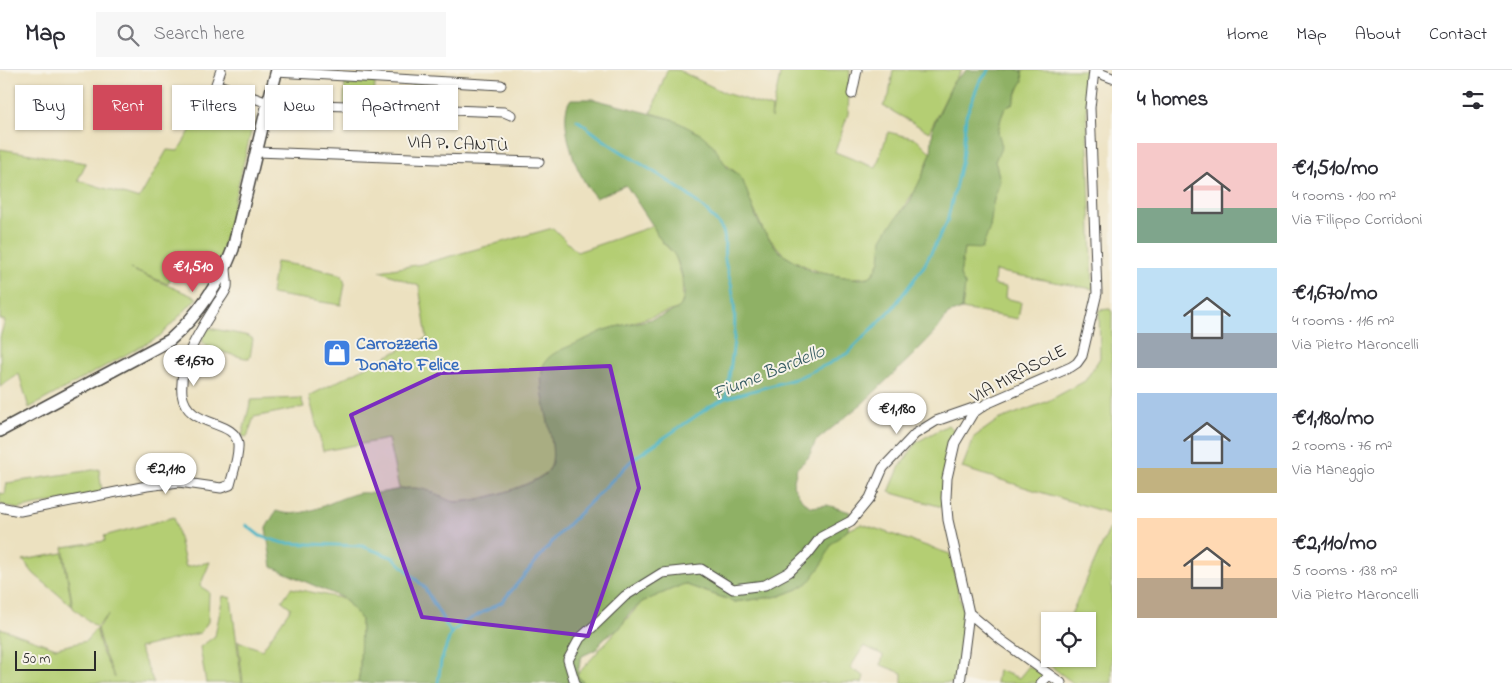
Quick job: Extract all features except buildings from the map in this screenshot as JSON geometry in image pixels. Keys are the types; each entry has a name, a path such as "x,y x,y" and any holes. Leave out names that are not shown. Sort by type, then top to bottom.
{"street":[{"path":"221,70 216,84 265,102"},
{"path":"852,94 857,70"},
{"path":"273,85 277,71 501,85"},
{"path":"1094,71 1112,78"},
{"name":"VIA MIRASOLE","path":"969,613 948,520 947,478 955,443 973,413 986,404 1071,367 1082,356 1096,293 1090,108 1094,71"},
{"path":"333,105 504,112 512,115"},
{"path":"0,431 170,340 185,326 226,268 233,250 265,116"},
{"name":"VIA P. CANTÙ","path":"257,152 539,162"},
{"path":"0,507 20,511 147,486 179,482 221,488 230,485 238,443 233,435 223,427 197,417 190,412 186,406 182,387 182,377 194,341 227,286 226,268"},
{"path":"575,683 568,660 580,638 625,596 662,574 701,569 733,589 765,585 789,572 807,555 821,537 851,521 870,498 883,468 915,434 936,421 986,404"},
{"path":"969,613 1001,640 1061,683"},
{"path":"960,683 969,613"},
{"path":"1041,683 1049,675"}],"highlighted area":[{"path":"610,366 639,488 588,636 422,617 351,415 441,373"}],"green space":[{"path":"667,70 678,70 725,93 772,108 771,118 781,70 850,70 848,114 835,152 876,168 888,132 917,139 931,153 919,184 883,239 880,261 874,273 869,277 851,278 826,274 785,256 764,232 738,174 666,117 651,113"},
{"path":"893,70 962,70 954,81 929,132 883,106 889,96"},
{"path":"967,70 1022,70 1023,81 1013,104 1005,108 998,132 1002,146 995,161 1000,180 993,203 990,227 982,249 964,248 960,276 965,285 962,309 948,314 937,330 915,353 864,402 816,441 808,458 797,468 793,485 802,500 811,507 827,505 850,512 848,530 832,543 821,566 808,583 780,596 735,602 684,584 642,602 628,615 620,628 604,638 597,649 582,656 577,675 584,683 358,683 361,620 345,599 272,567 266,528 276,511 297,513 318,508 359,493 376,493 408,488 426,490 454,502 463,502 490,497 532,482 549,470 552,461 552,448 542,385 542,372 548,358 605,330 660,317 681,305 684,284 675,256 660,239 626,185 596,198 577,168 570,148 566,125 567,106 571,99 593,99 672,119 702,135 713,145 727,167 738,174 743,181 757,219 778,250 812,271 860,279 869,277 874,273 880,261 882,239 910,201 925,170 931,153 933,126 954,81"},
{"path":"1022,70 1090,70 1086,93 1093,289 995,271 994,285 1006,287 1005,298 1021,302 1018,319 962,309 965,285 960,276 964,247 982,248 990,227 993,203 1000,180 995,161 1001,146 998,132 1005,108 1013,104 1021,83"},
{"path":"345,82 375,82 375,85 345,85"},
{"path":"191,130 252,130 219,263 214,270 179,257 168,284 130,269 197,298 160,336 29,408 19,374 0,387 0,337 5,321 0,319 0,149 86,163 78,180 139,199 167,150 178,151"},
{"path":"653,226 662,242 675,255 682,277 683,299 680,308 604,331 542,384 553,455 552,464 537,479 507,492 474,500 451,501 423,489 399,488 388,439 323,451 309,396 411,344 427,338 419,286 380,271 422,264 553,228 577,252"},
{"path":"276,262 315,268 342,275 345,284 341,305 271,294"},
{"path":"1110,309 1112,312 1112,514 962,468 974,437 998,420 1046,402 1085,381 1100,358 1099,310"},
{"path":"209,328 249,336 253,339 250,357 245,358 210,349 203,343 204,333"},
{"path":"301,398 304,407 254,417 247,437 242,436 251,400"},
{"path":"948,425 956,432 946,469 942,507 889,492 899,468 917,442"},
{"path":"99,469 102,492 17,509 0,504 0,493 5,494 7,483"},
{"path":"174,517 186,567 210,562 200,586 209,592 208,622 200,633 139,648 154,683 0,683 0,628 56,648 86,641 96,628 102,652 115,678 103,651 97,628 109,614 96,627 73,608 63,547 105,541 104,536"},
{"path":"1112,523 1112,683 1073,683 1052,667 1096,667 1096,612 1072,612"},
{"path":"862,524 950,554 964,617 964,639 958,683 902,683 902,673 881,665 883,655 864,646 850,668 864,676 862,683 584,683 577,675 642,602 684,584 735,602 780,596 798,589 832,543 848,530"},
{"path":"63,553 72,606 34,574 23,560"},
{"path":"291,588 345,599 361,620 358,683 243,683 238,641 262,650 291,608 282,601"},
{"path":"223,596 231,598 242,683 206,683 200,647 215,636"},
{"path":"1029,666 1043,675 1038,683 996,683 998,670 1019,678"}],"waterway":[{"name":"Fiume Bardello","path":"438,683 441,661 451,633 463,623 502,602 558,535 633,459 712,405 726,398 795,379 848,353 892,309 924,266 947,222 962,159 966,116 979,83 989,70"},
{"path":"577,120 611,145 683,191 709,213 720,226 725,238 725,259 735,316 734,344 726,398"},
{"path":"246,525 260,536 283,543 362,546 394,558 424,587 451,633"}],"place":[{"name":"Carrozzeria Donato Felice","path":"337,353"}]}
